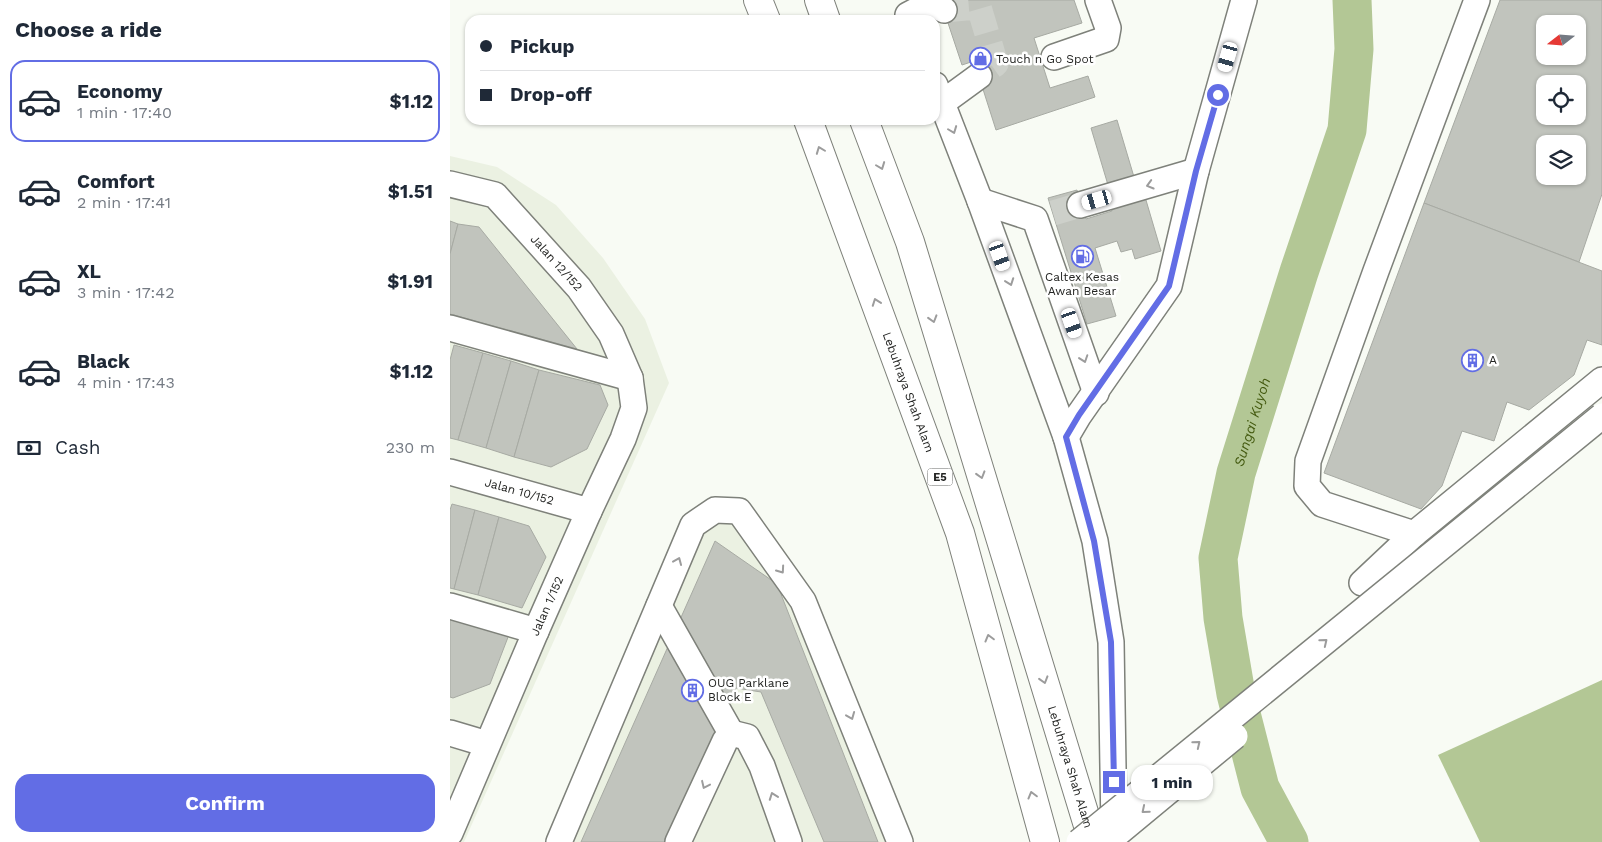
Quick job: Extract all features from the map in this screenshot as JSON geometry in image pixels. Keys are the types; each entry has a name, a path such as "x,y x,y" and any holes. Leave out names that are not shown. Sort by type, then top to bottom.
{"highway":[{"path":"758,0 764,15"},
{"path":"819,0 824,15"},
{"name":"Lebuhraya Shah Alam","path":"810,125 960,532 1045,842"},
{"name":"Lebuhraya Shah Alam","path":"866,125 910,242 1093,842"}],"street":[{"path":"1054,57 1106,39 1108,28 1098,0"},
{"path":"1066,437 1079,415 1169,286 1196,171 1244,0"},
{"path":"1414,534 1322,504 1307,486 1308,461 1383,252 1477,0"},
{"path":"907,12 935,4"},
{"path":"940,93 979,76"},
{"path":"940,99 980,201 1066,437 1094,541 1111,642 1114,842"},
{"path":"1080,205 1196,171"},
{"name":"Jalan 12/152","path":"450,184 495,195 579,288 611,334 630,378"},
{"path":"980,201 1044,216 1096,392"},
{"path":"450,328 630,378"},
{"name":"Jalan 1/152","path":"450,833 589,510 623,439 634,408 630,378"},
{"path":"1362,583 1414,534 1602,380"},
{"path":"1079,842 1602,416"},
{"path":"1107,842 1602,435"},
{"name":"Jalan 10/152","path":"450,472 589,510"},
{"path":"559,842 693,525 715,510 739,511 803,601 900,842"},
{"path":"450,606 536,631"},
{"path":"659,606 731,733 747,737 762,766 789,842"},
{"path":"450,733 487,744"},
{"path":"678,842 725,740 731,733"}],"shaded area":[{"path":"450,156 497,167 556,205 603,258 645,319 669,383 464,842 450,842"},
{"path":"737,516 800,604 894,842 566,842 698,527"},
{"path":"1602,680 1602,842 1480,842 1438,755"}],"building":[{"path":"968,0 1074,0 1082,23 1034,38 1050,88 1088,76 1095,97 996,130 974,61 962,65 943,8"},
{"path":"1500,0 1602,0 1602,194 1579,262 1424,203"},
{"path":"1117,120 1134,177 1108,185 1091,128"},
{"name":"Caltex Kesas Awan Besar","path":"1077,190 1086,219 1112,211 1109,201 1143,190 1161,251 1135,259 1132,249 1121,252 1117,241 1095,248 1116,316 1087,324 1048,198"},
{"name":"A","path":"1424,203 1602,271 1602,345 1587,340 1574,375 1529,410 1507,402 1494,441 1462,431 1442,486 1421,509 1324,473"},
{"path":"450,221 458,224 450,254"},
{"path":"458,224 479,227 577,349 450,314 450,254"},
{"path":"454,345 483,353 458,440 450,438 450,360"},
{"path":"483,353 511,361 486,448 458,440"},
{"path":"511,361 539,370 514,457 486,448"},
{"path":"539,370 600,385 608,405 587,449 551,467 514,457"},
{"path":"452,504 475,510 454,589 450,588 450,510"},
{"path":"475,510 499,517 478,595 454,589"},
{"path":"499,517 529,526 546,557 522,608 478,595"},
{"name":"OUG Parklane Block E","path":"715,541 777,584 878,842 824,842 761,692 736,688 665,842 581,842"},
{"path":"450,616 510,632 490,684 453,698 450,697"}],"waterway":[{"name":"Sungai Kuyoh","path":"1289,842 1260,788 1236,694 1223,618 1218,558 1236,473 1299,272 1347,130 1354,49 1352,0"}],"tunnel":[{"path":"944,10 979,7 996,64 979,76"},
{"path":"1053,213 1080,205"}],"place":[{"name":"Touch n Go Spot","path":"980,59"},
{"name":"Caltex Kesas Awan Besar","path":"1082,256"},
{"name":"A","path":"1473,360"},
{"name":"OUG Parklane Block E","path":"692,690"}],"route":[{"path":"1114,782 1111,642 1094,541 1066,437 1079,415 1169,286 1196,171 1218,95"}]}
